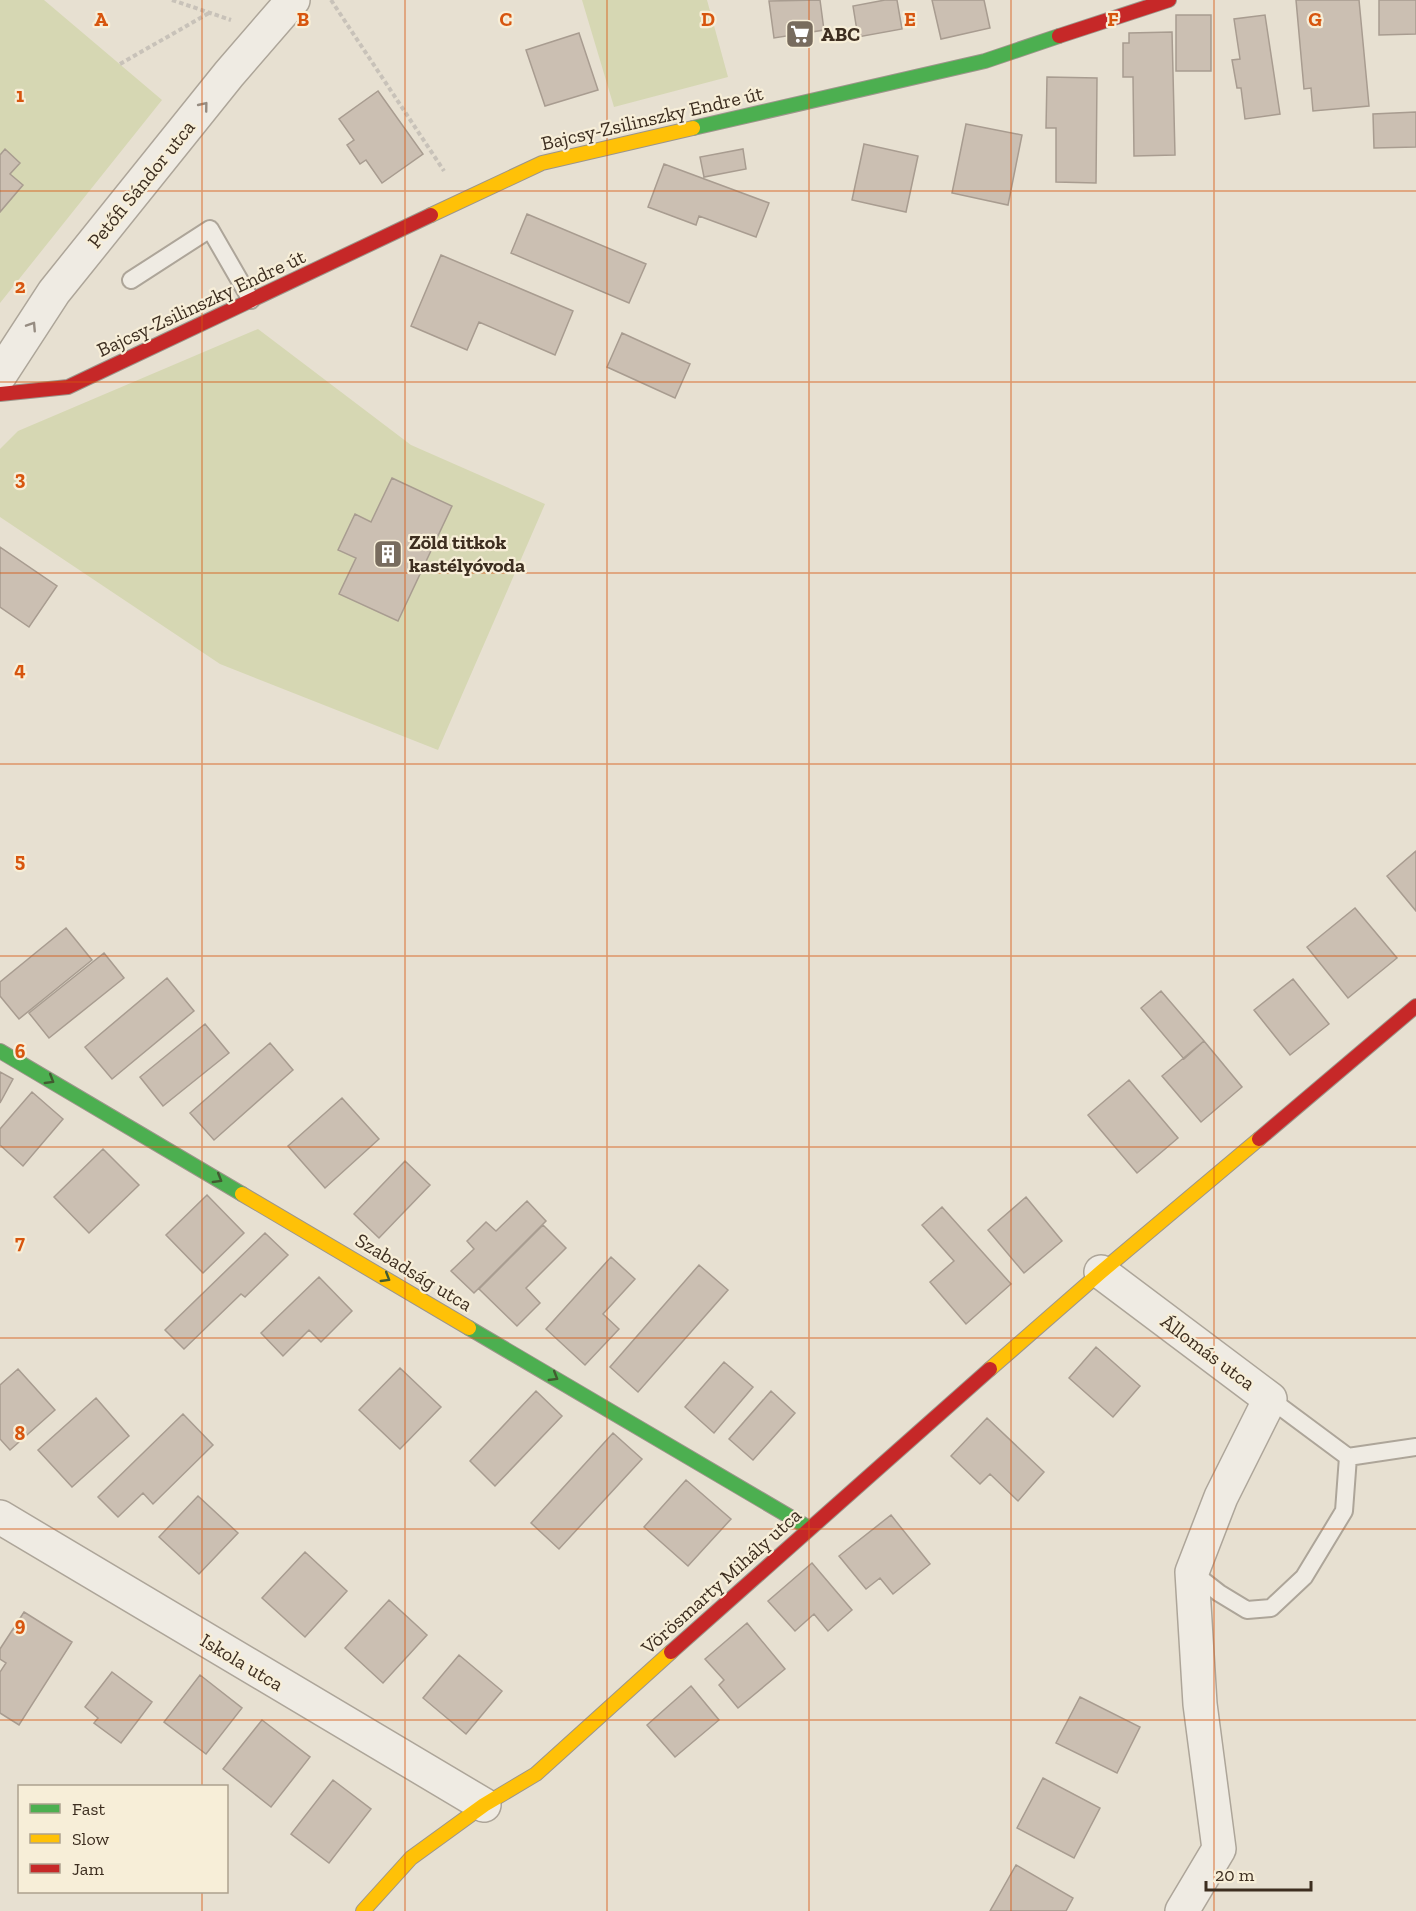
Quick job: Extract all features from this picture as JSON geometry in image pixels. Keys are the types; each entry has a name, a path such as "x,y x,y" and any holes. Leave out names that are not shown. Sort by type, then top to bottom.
{"street":[{"name":"Petőfi Sándor utca","path":"0,375 54,292 293,0"},
{"name":"Bajcsy-Zsilinszky Endre út","path":"0,394 68,387 543,163 985,61 1169,0"},
{"path":"1101,1272 1416,1006"},
{"name":"Szabadság utca","path":"0,1051 809,1528"},
{"name":"Állomás utca","path":"1101,1272 1270,1399 1221,1497 1192,1572 1200,1704 1219,1850 1182,1911"},
{"name":"Vörösmarty Mihály utca","path":"363,1911 411,1858 484,1805 536,1774 809,1528 1101,1272"},
{"name":"Iskola utca","path":"2,1521 484,1805"}],"lane":[{"path":"131,280 210,229 251,300"},
{"path":"1270,1399 1348,1457 1416,1447"},
{"path":"1192,1572 1219,1593 1247,1610 1271,1608 1304,1577 1344,1511 1348,1457"}],"path":[{"path":"172,0 266,31"},
{"path":"331,0 464,201"},
{"path":"120,64 209,12"}],"green space":[{"path":"0,0 44,0 162,100 0,303"},
{"path":"582,0 707,0 728,77 614,107"},
{"path":"258,329 411,445 545,504 438,750 220,664 0,517 0,449 18,431"}],"building":[{"path":"820,0 824,30 774,38 769,1"},
{"path":"897,0 902,29 858,37 853,6"},
{"path":"932,0 984,0 990,28 941,39"},
{"path":"1296,0 1359,0 1369,106 1313,111 1311,88 1304,89"},
{"path":"1379,0 1416,0 1416,34 1379,35"},
{"path":"1176,15 1211,15 1211,71 1176,71"},
{"path":"1265,15 1280,114 1245,119 1241,88 1237,88 1232,60 1240,59 1234,19"},
{"path":"1172,32 1175,155 1134,156 1133,77 1123,77 1123,43 1129,43 1129,33"},
{"path":"579,33 598,90 545,106 526,50"},
{"path":"1047,77 1097,78 1096,183 1056,182 1056,128 1046,128"},
{"path":"378,91 423,154 382,183 366,160 360,164 347,145 354,140 339,119"},
{"path":"1416,112 1416,147 1374,148 1373,114"},
{"path":"966,124 1022,135 1008,205 952,193"},
{"path":"864,144 918,156 906,212 852,200"},
{"path":"5,149 20,163 10,174 23,185 0,212 0,155"},
{"path":"743,149 746,169 704,177 700,157"},
{"path":"664,164 769,203 756,237 699,216 696,225 648,207"},
{"path":"527,214 646,264 629,303 511,253"},
{"path":"441,255 573,311 555,355 479,322 467,350 411,326"},
{"path":"622,333 690,364 675,398 607,367"},
{"name":"Zöld titkok kastélyóvoda","path":"392,478 452,506 398,621 339,594 356,558 338,550 355,514 371,522"},
{"path":"0,547 57,586 29,627 0,607"},
{"path":"1416,851 1416,911 1387,876"},
{"path":"1355,908 1397,958 1348,998 1307,947"},
{"path":"66,928 92,960 19,1019 0,996 0,982"},
{"path":"104,953 124,978 49,1038 29,1013"},
{"path":"167,978 194,1011 112,1079 85,1047"},
{"path":"1293,979 1329,1024 1290,1055 1254,1010"},
{"path":"1161,991 1204,1041 1184,1059 1141,1008"},
{"path":"205,1024 229,1053 163,1106 140,1077"},
{"path":"1204,1041 1242,1087 1201,1122 1162,1076"},
{"path":"270,1043 293,1070 214,1140 190,1113"},
{"path":"0,1072 13,1079 0,1103"},
{"path":"1129,1080 1178,1138 1137,1173 1088,1115"},
{"path":"32,1092 63,1119 23,1166 0,1145 0,1129"},
{"path":"342,1098 379,1139 325,1188 288,1146"},
{"path":"103,1149 139,1185 89,1233 54,1197"},
{"path":"405,1161 430,1185 379,1238 354,1214"},
{"path":"207,1195 244,1233 203,1273 166,1235"},
{"path":"1026,1197 1062,1241 1024,1273 988,1230"},
{"path":"527,1201 546,1221 474,1293 451,1271 474,1249 467,1241 486,1222 496,1231"},
{"path":"942,1207 1011,1284 966,1324 930,1282 954,1261 922,1225"},
{"path":"543,1225 566,1248 526,1288 540,1303 517,1326 479,1289"},
{"path":"265,1233 288,1255 245,1297 241,1294 184,1349 165,1330"},
{"path":"611,1257 635,1279 603,1314 619,1329 585,1365 546,1329"},
{"path":"699,1265 728,1290 638,1392 610,1367"},
{"path":"319,1277 352,1311 321,1342 309,1330 283,1356 261,1333"},
{"path":"1096,1347 1140,1386 1113,1417 1069,1378"},
{"path":"724,1362 753,1387 714,1433 685,1407"},
{"path":"400,1368 441,1407 400,1449 359,1410"},
{"path":"18,1369 55,1410 10,1450 0,1439 0,1385"},
{"path":"536,1391 562,1416 495,1486 470,1461"},
{"path":"771,1391 795,1413 753,1460 729,1439"},
{"path":"96,1398 129,1436 72,1487 38,1450"},
{"path":"183,1414 213,1445 153,1504 143,1493 118,1517 98,1497"},
{"path":"987,1418 1044,1472 1018,1501 990,1474 980,1484 951,1456"},
{"path":"613,1433 642,1459 559,1549 531,1523"},
{"path":"686,1480 731,1519 688,1566 644,1527"},
{"path":"198,1496 238,1533 199,1574 159,1537"},
{"path":"891,1515 930,1564 893,1594 880,1578 866,1589 839,1556"},
{"path":"305,1552 347,1591 305,1637 262,1598"},
{"path":"812,1563 852,1610 828,1631 814,1614 795,1631 768,1601"},
{"path":"389,1600 427,1635 383,1683 345,1648"},
{"path":"24,1612 72,1642 19,1725 0,1713 0,1672 6,1663 0,1659 0,1649"},
{"path":"747,1623 785,1669 738,1708 719,1685 724,1680 705,1659"},
{"path":"459,1655 502,1691 466,1734 423,1698"},
{"path":"112,1672 152,1702 121,1743 94,1723 98,1718 85,1707"},
{"path":"200,1675 242,1708 206,1754 164,1722"},
{"path":"691,1686 719,1720 675,1757 647,1725"},
{"path":"1080,1697 1140,1727 1117,1773 1056,1743"},
{"path":"262,1720 310,1757 271,1807 223,1769"},
{"path":"1043,1778 1100,1808 1074,1858 1017,1828"},
{"path":"333,1780 371,1809 329,1863 291,1834"},
{"path":"1016,1865 1073,1898 1066,1911 990,1911"}],"traffic: fast":[{"path":"693,128 985,61 1059,36"},
{"path":"0,1051 242,1194"},
{"path":"469,1328 809,1528"}],"traffic: slow":[{"path":"431,215 542,163 693,128"},
{"path":"990,1369 1259,1139"},
{"path":"242,1194 469,1328"},
{"path":"363,1911 411,1858 484,1805 536,1774 671,1652"}],"traffic: jam":[{"path":"1059,36 1169,0"},
{"path":"0,394 68,387 431,215"},
{"path":"1259,1139 1416,1006"},
{"path":"671,1652 990,1369"}],"place":[{"name":"ABC","path":"800,34"},
{"name":"Zöld titkok kastélyóvoda","path":"388,554"}]}
